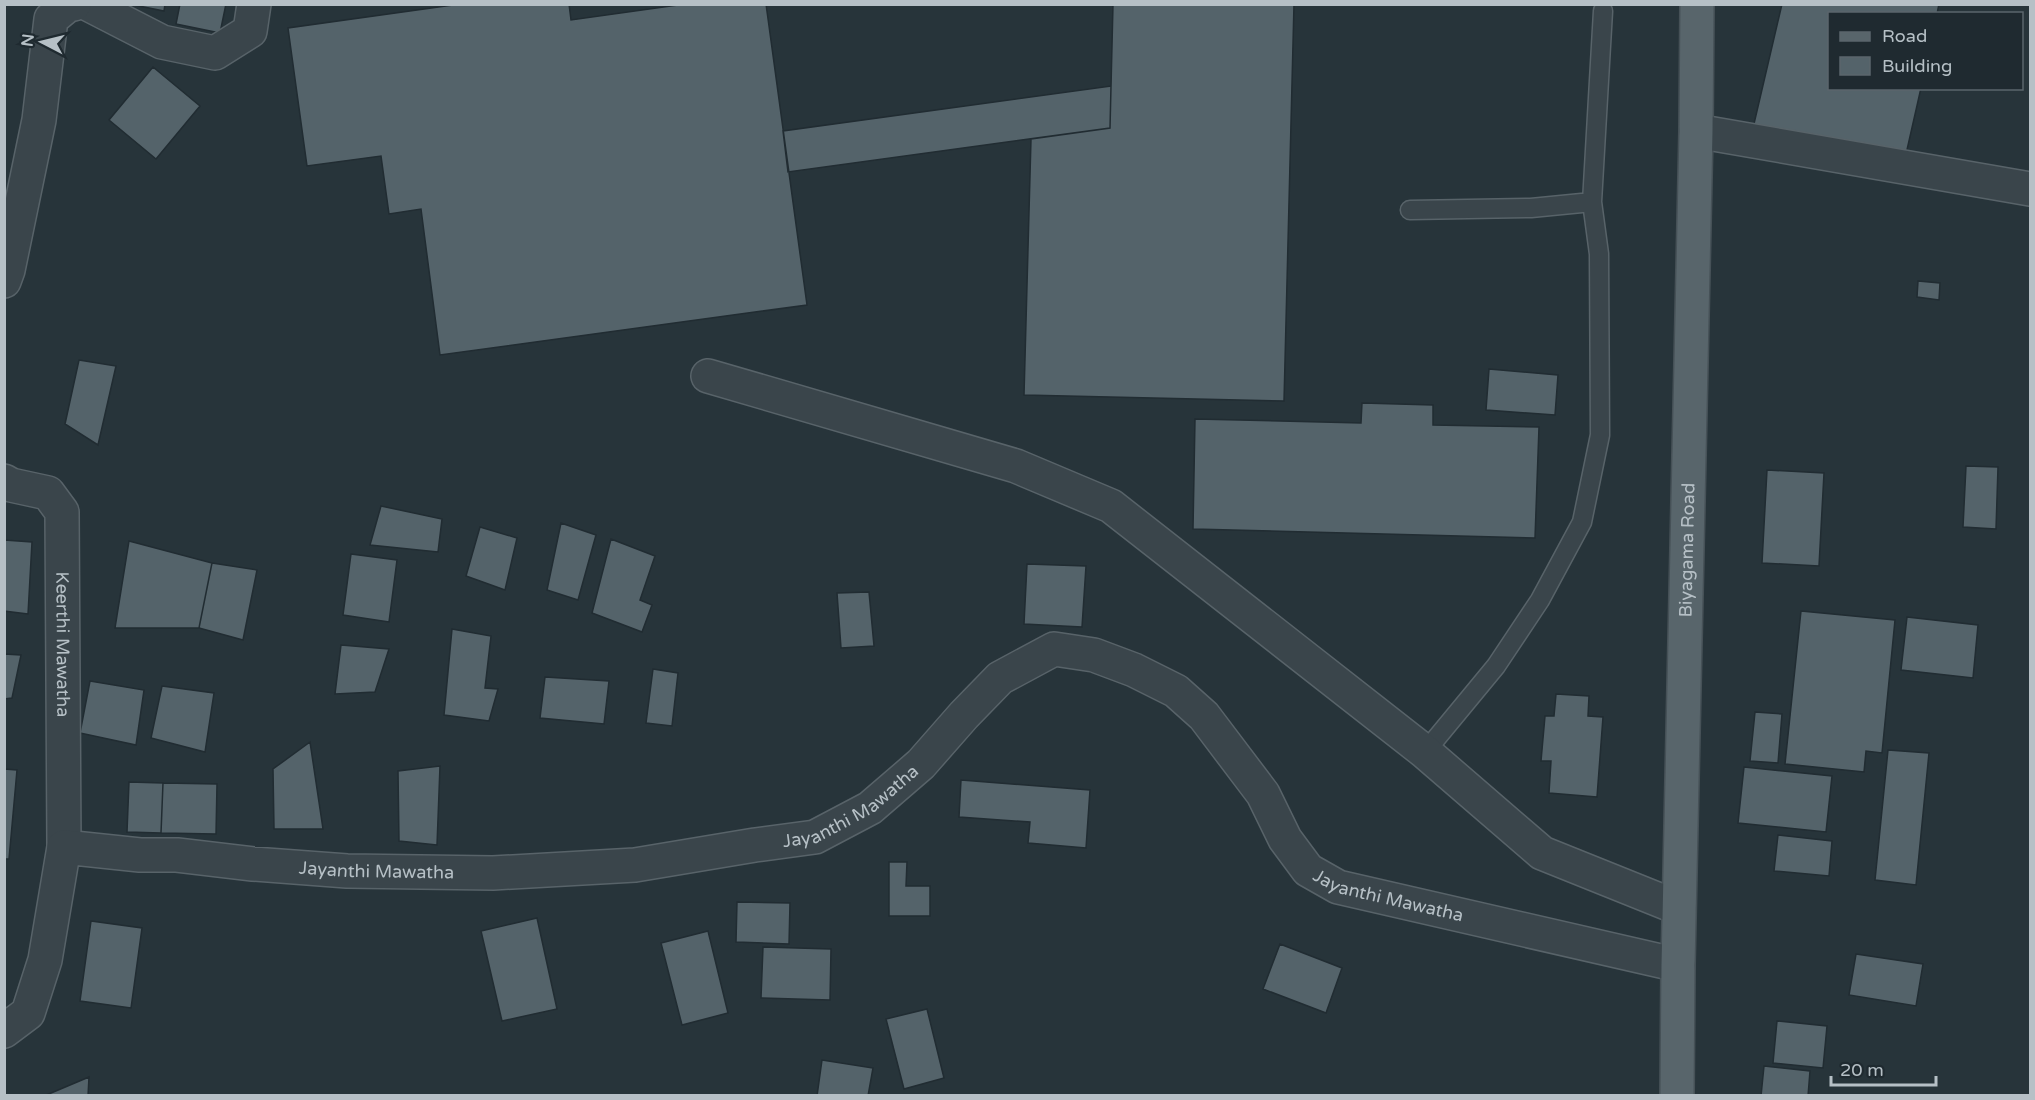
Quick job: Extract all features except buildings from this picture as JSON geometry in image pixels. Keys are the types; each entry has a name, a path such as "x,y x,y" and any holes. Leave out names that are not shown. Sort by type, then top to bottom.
{"main road":[{"name":"Biyagama Road","path":"1677,1095 1677,965 1697,4"}],"street":[{"path":"4,281 39,120 51,19 68,5 74,4"},
{"path":"88,4 162,42 215,53 250,31 254,4"},
{"path":"1696,131 2031,189"},
{"path":"708,376 1016,466 1111,506 1425,752 1542,853 1679,908"},
{"name":"Keerthi Mawatha","path":"4,481 11,485 48,493 62,513 64,847"},
{"name":"Jayanthi Mawatha","path":"64,847 348,871 493,873 635,865 815,837 870,808 921,764 1000,678 1054,649 1094,655 1134,670 1176,691 1204,716 1263,794 1285,839 1308,870 1338,887 1677,965"},
{"path":"4,1031 28,1012 45,960 64,847"}],"lane":[{"path":"1425,752 1496,666 1540,600 1582,522 1600,435 1599,254 1592,202 1603,11"},
{"path":"1410,210 1531,208 1592,202"}]}
